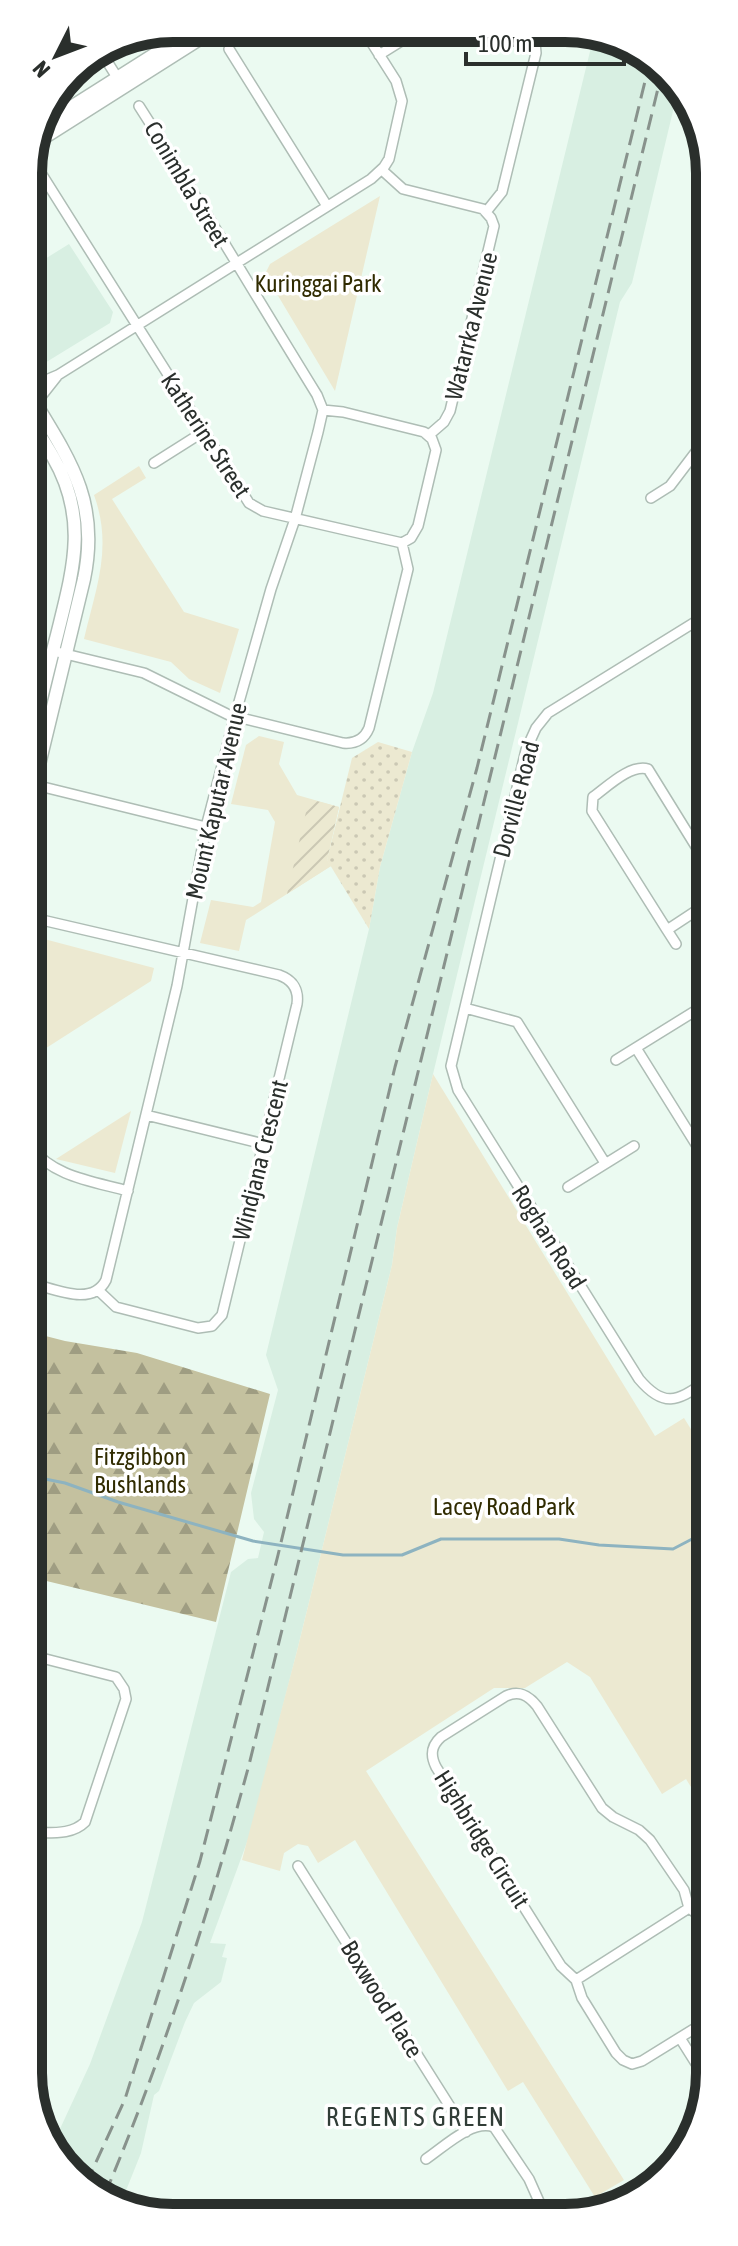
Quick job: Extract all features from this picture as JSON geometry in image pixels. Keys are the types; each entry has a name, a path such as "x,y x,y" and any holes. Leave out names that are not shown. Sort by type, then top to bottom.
{"main road":[{"path":"48,134 177,42"},
{"path":"53,120 191,42"},
{"path":"42,417 76,473 88,517 87,561 42,707"},
{"path":"42,442 60,469 74,512 75,558 42,736"}],"street":[{"path":"42,381 58,375 382,170 391,153 402,101 399,87 371,42"},
{"path":"379,55 400,42"},
{"path":"382,170 403,189 475,206 486,212 502,192 536,53 535,42"},
{"path":"229,49 327,206"},
{"path":"106,60 120,83"},
{"name":"Conimbla Street","path":"139,106 216,228 235,264"},
{"name":"Katherine Street","path":"42,175 253,507 402,543"},
{"name":"Watarrka Avenue","path":"429,435 444,422 450,411 494,231 486,212"},
{"path":"59,653 144,673 235,716 343,743 354,743 363,738 369,728 408,569 402,543 411,538 418,526 436,455 435,446 429,435 420,431 323,410 312,387 235,264"},
{"path":"42,397 58,375"},
{"name":"Mount Kaputar Avenue","path":"99,1291 106,1280 146,1115 183,954 206,827 271,589 295,519 323,410"},
{"path":"154,463 203,432"},
{"path":"651,498 670,486 696,452"},
{"name":"Dorville Road","path":"452,1072 452,1055 526,750 536,728 548,713 696,621"},
{"path":"676,944 592,811 593,797 635,768 648,769 696,847"},
{"path":"42,787 206,827"},
{"path":"667,930 696,911"},
{"path":"42,920 183,954"},
{"name":"Windjana Crescent","path":"99,1291 116,1307 198,1328 215,1324 225,1307 297,1004 295,987 290,980 279,975 183,954"},
{"path":"465,1008 517,1022 605,1163"},
{"path":"616,1060 696,1010"},
{"path":"636,1048 696,1144"},
{"name":"Roghan Road","path":"452,1072 458,1090 639,1379 665,1400 680,1398 696,1388"},
{"path":"146,1115 264,1144"},
{"path":"568,1187 634,1146"},
{"path":"42,1159 59,1171 128,1191"},
{"path":"42,1286 84,1296 99,1291"},
{"path":"42,1658 110,1675 119,1680 126,1694 85,1822 68,1832 42,1833"},
{"name":"Highbridge Circuit","path":"696,1913 689,1908 684,1890 650,1840 602,1808 537,1706 526,1696 514,1693 506,1696 441,1737 432,1750 436,1767 561,1966 576,1980 582,1998 623,2060 637,2063 696,2028"},
{"name":"Boxwood Place","path":"298,1866 466,2132"},
{"path":"576,1980 689,1908"},
{"path":"680,2038 696,2063"},
{"path":"426,2159 466,2132 484,2124 497,2130 529,2179 540,2204"}],"shaded area":[{"path":"592,45 607,49 645,69 675,102 632,283 620,302 433,1074 397,1228 392,1265 297,1651 250,1834 210,1943 226,1944 222,1957 227,1958 221,1982 194,2003 185,2022 159,2091 154,2095 141,2153 124,2194 80,2166 58,2134 90,2064 142,1922 231,1572 248,1559 258,1558 264,1532 254,1519 251,1493 278,1390 266,1355 369,929 380,867 412,752 433,693"},
{"path":"69,244 113,312 110,323 42,365 42,261"}],"green space":[{"name":"Kuringgai Park","path":"380,196 335,391 265,274 270,264"},
{"path":"139,466 146,478 112,499 184,612 239,629 220,693 189,679 171,662 84,639 101,567 102,533 94,495"},
{"path":"259,736 284,742 279,764 297,795 339,807 327,860 331,866 246,920 239,951 200,943 211,900 253,907 261,902 275,822 268,810 231,804 246,745"},
{"path":"378,742 412,752 380,867 369,929 327,860 352,758"},
{"path":"309,799 339,807 327,860 331,866 287,894"},
{"path":"42,938 154,968 151,981 42,1051"},
{"name":"Lacey Road Park","path":"433,1074 655,1436 684,1418 696,1437 696,1795 686,1779 662,1794 590,1677 567,1662 525,1688 494,1688 366,1771 624,2180 595,2197 523,2082 508,2091 355,1840 318,1863 308,1846 298,1844 284,1853 280,1871 242,1860 392,1265 397,1228"},
{"path":"131,1111 115,1173 56,1159"},
{"name":"Fitzgibbon Bushlands","path":"42,1335 137,1353 270,1394 216,1622 42,1580"}],"waterway":[{"path":"42,1478 253,1541 343,1555 402,1555 441,1539 559,1539 599,1545 673,1549 696,1538"}],"railway":[{"path":"90,2175 125,2099 200,1861 278,1555 395,1067 477,768 648,71"},
{"path":"108,2187 147,2089 184,1982 249,1765 660,82"}],"district":[{"name":"REGENTS GREEN","path":"416,2117"}]}
